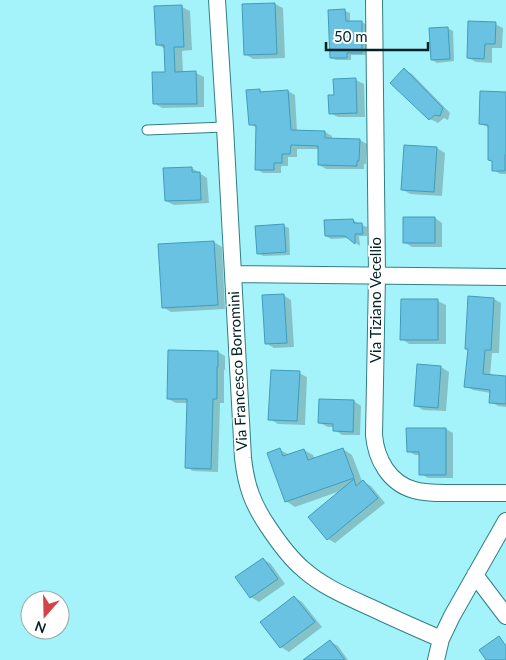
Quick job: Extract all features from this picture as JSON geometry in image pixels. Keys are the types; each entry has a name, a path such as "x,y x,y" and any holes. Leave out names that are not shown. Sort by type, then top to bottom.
{"street":[{"name":"Via Francesco Borromini","path":"217,0 243,464 248,489 272,533 294,561 318,581 346,596 441,639"},
{"name":"Via Tiziano Vecellio","path":"374,0 377,276 374,435 377,452 382,463 397,482 417,491 506,493"},
{"path":"233,274 506,277"},
{"path":"436,660 441,639 452,616 506,521"},
{"path":"475,575 506,616"}],"lane":[{"path":"147,130 225,128"}],"building":[{"path":"275,3 277,54 244,55 242,4"},
{"path":"182,5 184,47 174,47 175,72 196,71 197,104 153,104 152,72 165,72 164,45 156,45 154,6"},
{"path":"345,9 346,21 362,21 362,53 347,53 347,58 330,58 328,10"},
{"path":"468,21 496,22 495,44 485,44 484,59 467,58"},
{"path":"448,27 450,59 431,60 429,28"},
{"path":"404,68 443,108 440,116 435,115 429,120 390,83"},
{"path":"356,78 357,113 329,114 328,95 334,95 333,79"},
{"path":"260,89 260,92 288,90 291,130 325,131 325,138 360,139 357,166 318,165 318,146 291,145 290,154 282,154 282,163 274,163 274,170 255,170 256,125 249,125 246,90"},
{"path":"480,91 506,92 505,171 492,171 492,161 488,160 488,125 479,124"},
{"path":"404,145 437,147 434,192 401,190"},
{"path":"192,167 192,172 200,172 201,200 165,201 163,168"},
{"path":"403,217 435,217 435,243 403,243"},
{"path":"353,219 354,223 362,223 363,234 355,234 355,244 345,236 325,236 324,220"},
{"path":"284,224 286,252 257,254 255,226"},
{"path":"214,241 218,305 162,308 158,244"},
{"path":"284,294 287,343 265,344 262,295"},
{"path":"468,296 494,298 491,350 485,350 483,374 506,376 506,404 489,403 490,390 464,387 468,349 465,349"},
{"path":"401,299 438,299 438,340 400,340"},
{"path":"168,350 218,351 217,399 213,399 211,469 185,468 187,399 167,399"},
{"path":"417,364 441,366 438,408 414,406"},
{"path":"271,370 300,371 297,421 268,420"},
{"path":"319,399 354,400 353,432 333,431 333,424 318,423"},
{"path":"406,428 446,428 446,475 419,475 419,452 407,452"},
{"path":"280,448 283,456 304,449 308,460 343,448 354,478 285,502 267,453"},
{"path":"354,479 356,486 363,480 378,498 327,540 308,517"},
{"path":"263,558 278,579 250,598 235,577"},
{"path":"294,596 315,622 280,648 260,622"},
{"path":"499,636 506,646 506,660 486,660 479,650"},
{"path":"330,640 345,660 303,660"}]}
